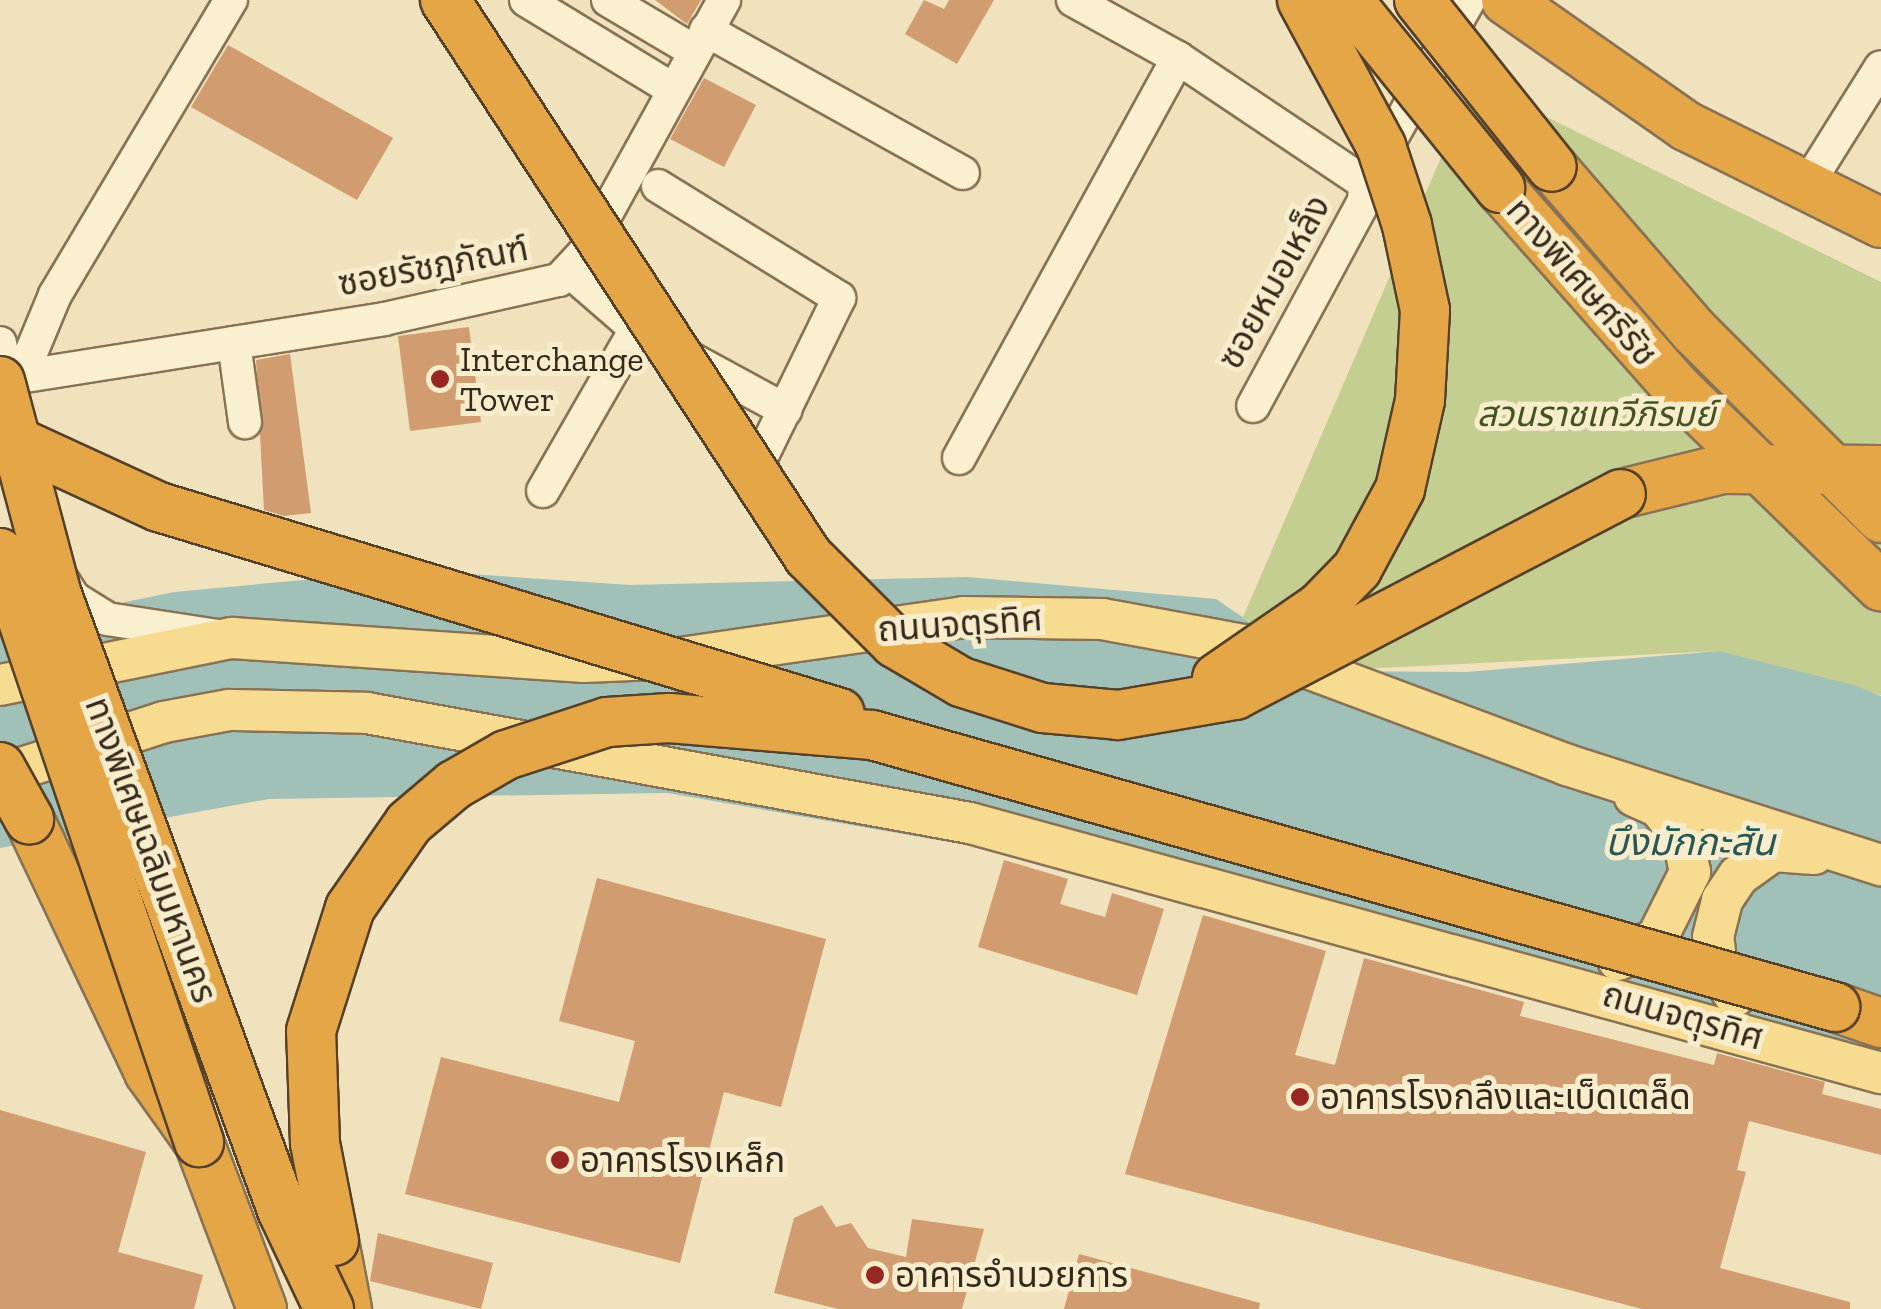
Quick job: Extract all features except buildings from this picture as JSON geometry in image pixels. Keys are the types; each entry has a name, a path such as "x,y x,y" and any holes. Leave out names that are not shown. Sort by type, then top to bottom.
{"highway":[{"path":"445,0 767,501 846,600 925,663 1002,698 1118,715 1235,695 1302,666 1622,494 1723,469 1881,470"},
{"path":"1168,708 1320,607 1357,569 1400,489 1412,446 1426,354 1418,262 1381,146 1302,0"},
{"name":"ทางพิเศษศรีรัช","path":"1348,0 1589,293 1743,457 1881,586"},
{"name":"ทางพิเศษศรีรัช","path":"1420,0 1694,332 1881,518"},
{"path":"1506,0 1686,126 1881,223"},
{"name":"ทางพิเศษเฉลิมมหานคร","path":"7,379 56,595 282,1210 329,1309"},
{"path":"0,434 159,507 816,703 872,734"},
{"name":"ทางพิเศษเฉลิมมหานคร","path":"0,553 199,1142 262,1309"},
{"path":"347,1309 315,1143 311,1030 350,908 409,823 506,755 607,722 669,718 872,734 1858,1009 1881,1023"},
{"path":"0,766 149,1072 199,1142"}],"main road":[{"name":"ถนนจตุรทิศ","path":"2,685 232,638 584,662 680,658 964,617 1102,619 1249,646 1567,765 1881,867"},
{"name":"ถนนจตุรทิศ","path":"0,775 78,748 228,710 367,713 970,823 1531,972 1881,1073"},
{"name":"ถนนจตุรทิศ","path":"0,796 78,748"},
{"path":"1531,972 1583,968 1646,950 1676,912 1690,872 1683,838 1659,807 1567,765"},
{"path":"1824,1058 1729,991 1712,937 1722,900 1738,876 1773,851 1881,867"}],"street":[{"path":"7,379 231,0"},
{"path":"526,0 671,88"},
{"path":"608,0 700,40 963,173"},
{"name":"ซอยรัชฎภัณฑ์","path":"7,379 542,288 569,271 724,0"},
{"name":"ซอยหมอเหล็ง","path":"1073,0 1178,58 1362,177 1364,201 1253,406"},
{"path":"1362,177 1461,0"},
{"path":"1362,177 1371,174 1469,0"},
{"path":"1485,0 1682,138 1881,238"},
{"path":"1539,0 1706,113 1881,198"},
{"path":"959,458 1178,58"},
{"path":"1817,170 1881,67"},
{"path":"658,186 835,290 835,316 762,456"},
{"path":"569,271 636,328 785,410"},
{"path":"544,491 636,328"},
{"path":"234,342 245,422"},
{"path":"0,343 52,561 74,598 107,619 232,638"}],"green space":[{"name":"สวนราชเทวีภิรมย์","path":"1474,81 1881,282 1881,695 1718,651 1321,671 1243,617"}],"water":[{"name":"บึงมักกะสัน","path":"411,570 630,585 967,577 1216,599 1321,671 1467,672 1719,651 1857,686 1881,696 1881,1087 1018,854 667,793 269,799 0,848 0,628 174,592"}],"place":[{"name":"Interchange Tower","path":"440,379"},
{"name":"อาคารโรงกลึงและเบ็ดเตล็ด","path":"1300,1097"},
{"name":"อาคารโรงเหล็ก","path":"560,1160"},
{"name":"อาคารอำนวยการ","path":"875,1275"}]}
